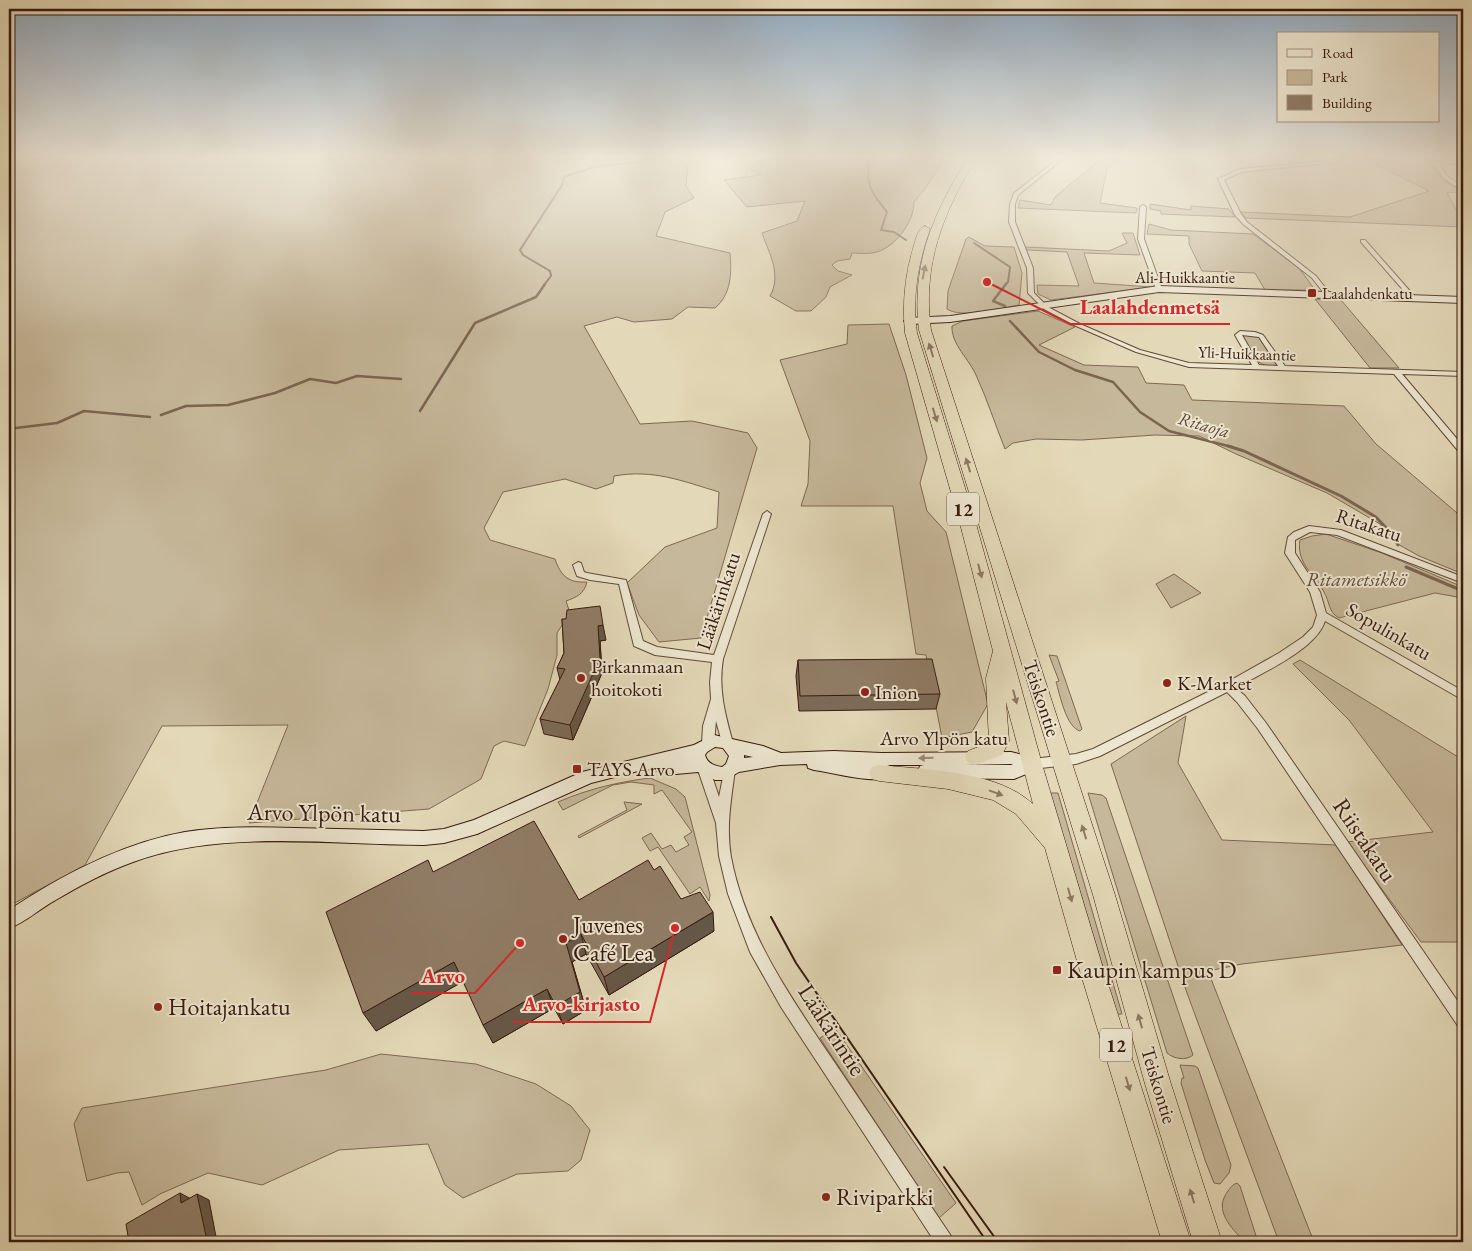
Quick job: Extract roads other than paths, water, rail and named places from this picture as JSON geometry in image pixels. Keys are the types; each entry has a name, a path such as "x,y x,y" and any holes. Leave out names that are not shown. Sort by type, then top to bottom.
{"highway":[{"name":"Teiskontie","path":"930,216 916,253 910,283 921,368 967,520 1032,764 1092,968 1177,1242"},
{"name":"Teiskontie","path":"942,216 933,238 916,321 1062,760 1104,895 1158,1084 1208,1242"},
{"name":"12","path":"910,283 902,292 898,326 913,362 921,368"},
{"path":"975,757 995,749 999,741 995,678 1002,650"},
{"path":"879,773 971,785 1011,799 1034,819 1057,848"}],"street":[{"path":"1012,216 1012,226 1029,264 1031,293 1043,306"},
{"path":"1142,216 1141,240 1160,289"},
{"path":"1240,216 1245,223 1314,277 1329,296"},
{"path":"1364,241 1414,299"},
{"name":"Ali-Huikkaantie","path":"916,321 1043,306 1117,293 1160,289 1463,300"},
{"name":"Yli-Huikkaantie","path":"1043,306 1056,315 1107,338 1173,362 1207,367 1463,374"},
{"path":"1257,368 1238,335 1240,333 1253,333 1261,336 1283,368"},
{"path":"1396,372 1463,451"},
{"name":"Lääkärinkatu","path":"729,744 715,701 714,680 718,659 767,514"},
{"name":"Ritakatu","path":"1322,614 1315,592 1290,553 1291,539 1309,529 1322,529 1347,535 1463,580"},
{"path":"578,565 580,574 623,582 638,643 651,650 664,653 718,659"},
{"path":"1032,764 1082,758 1096,753 1228,687 1307,640 1318,628 1322,614"},
{"name":"Sopulinkatu","path":"1322,614 1463,696"},
{"name":"Riistakatu","path":"1228,687 1262,726 1463,1020"},
{"name":"Lääkärinkatu","path":"703,757 715,701"},
{"path":"714,741 729,744 737,756 731,768 716,774 703,757 714,741"},
{"name":"Arvo Ylpön katu","path":"729,744 763,752 780,759"},
{"name":"Arvo Ylpön katu","path":"9,920 42,897 79,877 144,850 175,842 209,836 242,835 424,838 444,836 477,826 588,777 644,764 676,767 703,757"},
{"name":"Lääkärintie","path":"703,757 722,823 725,856 732,884 755,947 786,1002 946,1242"},
{"name":"Arvo Ylpön katu","path":"731,768 780,759 802,760 834,757 882,759 1011,758 1032,764"},
{"name":"Arvo Ylpön katu","path":"802,760 831,767 879,773 912,771 1014,772 1032,764"},
{"name":"Lääkärintie","path":"722,823 731,768"}],"waterway":[{"path":"542,216 520,250 523,255 550,271 551,276 544,285"},
{"path":"886,216 881,230 894,232 906,240"},
{"path":"974,243 1010,267 1006,284"},
{"path":"420,411 475,323 536,297 545,284"},
{"path":"1005,306 993,301 1006,284"},
{"name":"Ritaoja","path":"1010,321 1039,352 1075,370 1113,382 1140,412 1169,431 1232,447"},
{"path":"161,415 186,406 228,405 275,393 310,379 336,383 357,376 401,379"},
{"path":"9,431 16,428 57,423 84,411 150,417"},
{"name":"Ritaoja","path":"1228,446 1244,451 1341,496 1376,517 1389,531 1398,545"},
{"path":"1406,567 1463,591"}],"tram line":[{"path":"771,917 796,963 987,1242"},
{"path":"944,1167 998,1242"}],"place":[{"name":"Laalahdenmetsä","path":"987,282"},
{"name":"Laalahdenkatu","path":"1312,293"},
{"name":"Pirkanmaan hoitokoti","path":"581,678"},
{"name":"K-Market","path":"1167,683"},
{"name":"Inion","path":"865,692"},
{"name":"TAYS Arvo","path":"577,769"},
{"name":"Arvo-kirjasto","path":"675,928"},
{"name":"Juvenes Café Lea","path":"563,939"},
{"name":"Arvo","path":"520,943"},
{"name":"Kaupin kampus D","path":"1057,970"},
{"name":"Hoitajankatu","path":"158,1007"},
{"name":"Riviparkki","path":"826,1197"}],"park label":[{"name":"Ritametsikkö","path":"1356,579"}]}
